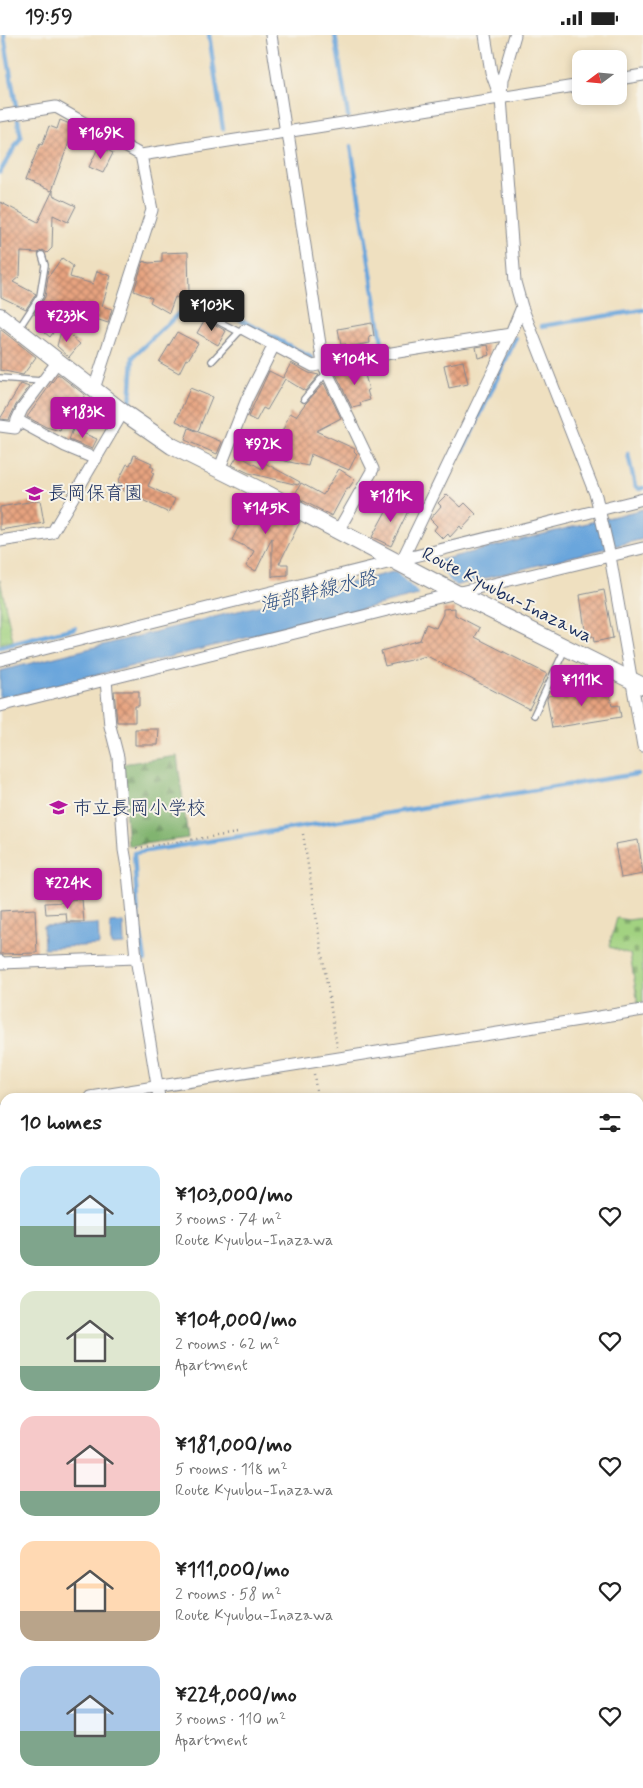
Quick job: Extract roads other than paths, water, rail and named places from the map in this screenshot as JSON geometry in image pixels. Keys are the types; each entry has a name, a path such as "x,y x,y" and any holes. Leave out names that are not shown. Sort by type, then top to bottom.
{"main road":[{"name":"Route Kyuubu-Inazawa","path":"0,316 123,412 172,446 401,561 452,591 638,684"}],"street":[{"path":"271,35 325,368 373,469 338,531"},
{"path":"485,35 491,72 501,98"},
{"path":"515,35 502,80 501,98 515,282 522,307 596,496 638,684 643,746"},
{"path":"628,78 643,75"},
{"path":"0,116 56,107 141,155 572,86"},
{"path":"94,389 152,210 141,155"},
{"path":"401,561 511,334 522,307"},
{"path":"242,331 274,345 312,366 325,368 511,334"},
{"path":"219,469 247,399 274,345"},
{"path":"0,426 15,428 22,409 42,385 42,381 58,361"},
{"path":"0,541 52,533 123,412"},
{"path":"17,420 65,446 96,459"},
{"path":"0,660 600,513 643,499"},
{"path":"0,706 452,591 609,553 643,548"},
{"path":"106,680 110,726 118,757 124,850 136,958 158,1092"},
{"path":"0,961 1,963 136,958"},
{"path":"145,1093 338,1057 643,1009"}],"lane":[{"path":"18,329 40,296 45,265 42,255"},
{"path":"212,318 242,331 212,361"},
{"path":"304,399 325,368"},
{"path":"0,378 42,381"},
{"path":"534,715 565,648"}],"water":[{"name":"海部幹線水路","path":"643,509 643,539 0,699 0,671"},
{"path":"123,922 124,944 111,945 110,923"},
{"path":"98,924 99,945 44,948 43,926"}],"waterway":[{"path":"4,35 16,107"},
{"path":"209,35 223,129"},
{"path":"335,35 348,116"},
{"path":"0,172 21,137 18,120"},
{"path":"351,146 382,343"},
{"path":"130,405 133,357 197,296 312,358"},
{"path":"542,326 643,310"},
{"path":"463,451 516,338"},
{"path":"628,454 635,486 639,489 643,488"},
{"path":"0,647 75,628"},
{"path":"145,960 138,918 134,853 637,774"}],"place":[{"name":"長岡保育園","path":"34,493"},
{"name":"市立長岡小学校","path":"59,808"}]}
